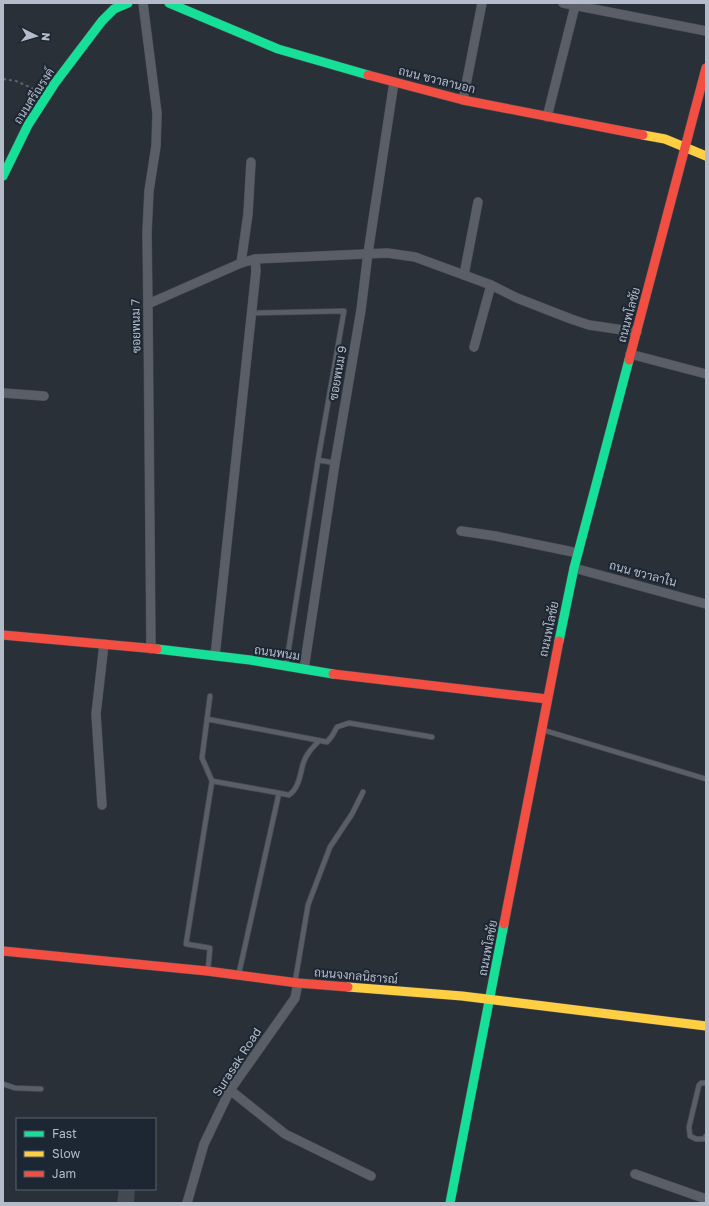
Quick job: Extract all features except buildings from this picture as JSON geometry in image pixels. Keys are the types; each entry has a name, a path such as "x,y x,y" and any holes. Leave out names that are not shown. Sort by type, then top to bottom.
{"street":[{"name":"ถนนศรีณรงค์","path":"3,176 15,148 46,95 108,14 128,3"},
{"name":"ซอยพนม 7","path":"143,3 157,113 156,146 149,191 147,232 151,649"},
{"name":"ถนน ชวาลานอก","path":"169,3 278,49 337,67 463,100 665,139 706,156"},
{"path":"463,100 482,3"},
{"path":"562,3 706,31"},
{"path":"547,117 575,6"},
{"name":"ถนนพโลชัย","path":"450,1203 541,729 574,568 706,68"},
{"name":"ซอยพนม 9","path":"304,669 335,463 361,310 368,253 394,82"},
{"path":"241,263 248,214 250,162"},
{"path":"464,275 478,202"},
{"path":"148,304 241,263 255,259 387,253 415,257 589,325 637,332"},
{"path":"215,656 256,271 255,259"},
{"path":"474,347 491,286"},
{"path":"630,354 706,374"},
{"path":"3,393 44,396"},
{"path":"461,531 495,536 578,553"},
{"name":"ถนน ชวาลาใน","path":"574,568 706,604"},
{"name":"ถนนพนม","path":"3,635 215,656 332,674 547,699"},
{"path":"102,805 96,714 104,644"},
{"name":"ถนนจงกลนิธารณ์","path":"3,951 239,975 297,983 462,996 490,1001 706,1026"},
{"name":"Surasak Road","path":"187,1203 204,1144 230,1090 295,998 297,983"},
{"path":"230,1090 284,1134 371,1176"},
{"path":"634,1174 706,1199"}],"lane":[{"path":"251,313 344,311 318,460 286,666"},
{"path":"318,460 335,463"},
{"path":"208,972 210,948 186,944 212,781 202,758 210,696"},
{"path":"207,719 327,742 337,727 349,723 432,736"},
{"path":"541,729 706,778"},
{"path":"212,781 289,795 294,791 298,784 303,763 310,750 319,741"},
{"path":"297,983 308,905 330,847 352,814 362,792"},
{"path":"239,975 279,793"},
{"path":"706,1083 701,1083 699,1085 689,1132 690,1136 696,1139 704,1139 706,1136"},
{"path":"3,1084 15,1088 41,1090"}],"path":[{"path":"3,79 16,81 46,95"}],"traffic: fast":[{"path":"3,176 28,125 55,83 102,21 114,9 128,3"},
{"path":"169,3 278,49 368,75"},
{"path":"559,641 574,568 629,360"},
{"path":"157,649 250,660 333,674"},
{"path":"450,1203 504,924"}],"traffic: slow":[{"path":"643,135 665,139 706,156"},
{"path":"348,987 462,996 706,1026"}],"traffic: jam":[{"path":"629,360 706,68"},
{"path":"368,75 463,100 643,135"},
{"path":"3,635 157,649"},
{"path":"504,924 559,641"},
{"path":"333,674 547,699"},
{"path":"3,951 207,971 298,983 348,987"}]}
